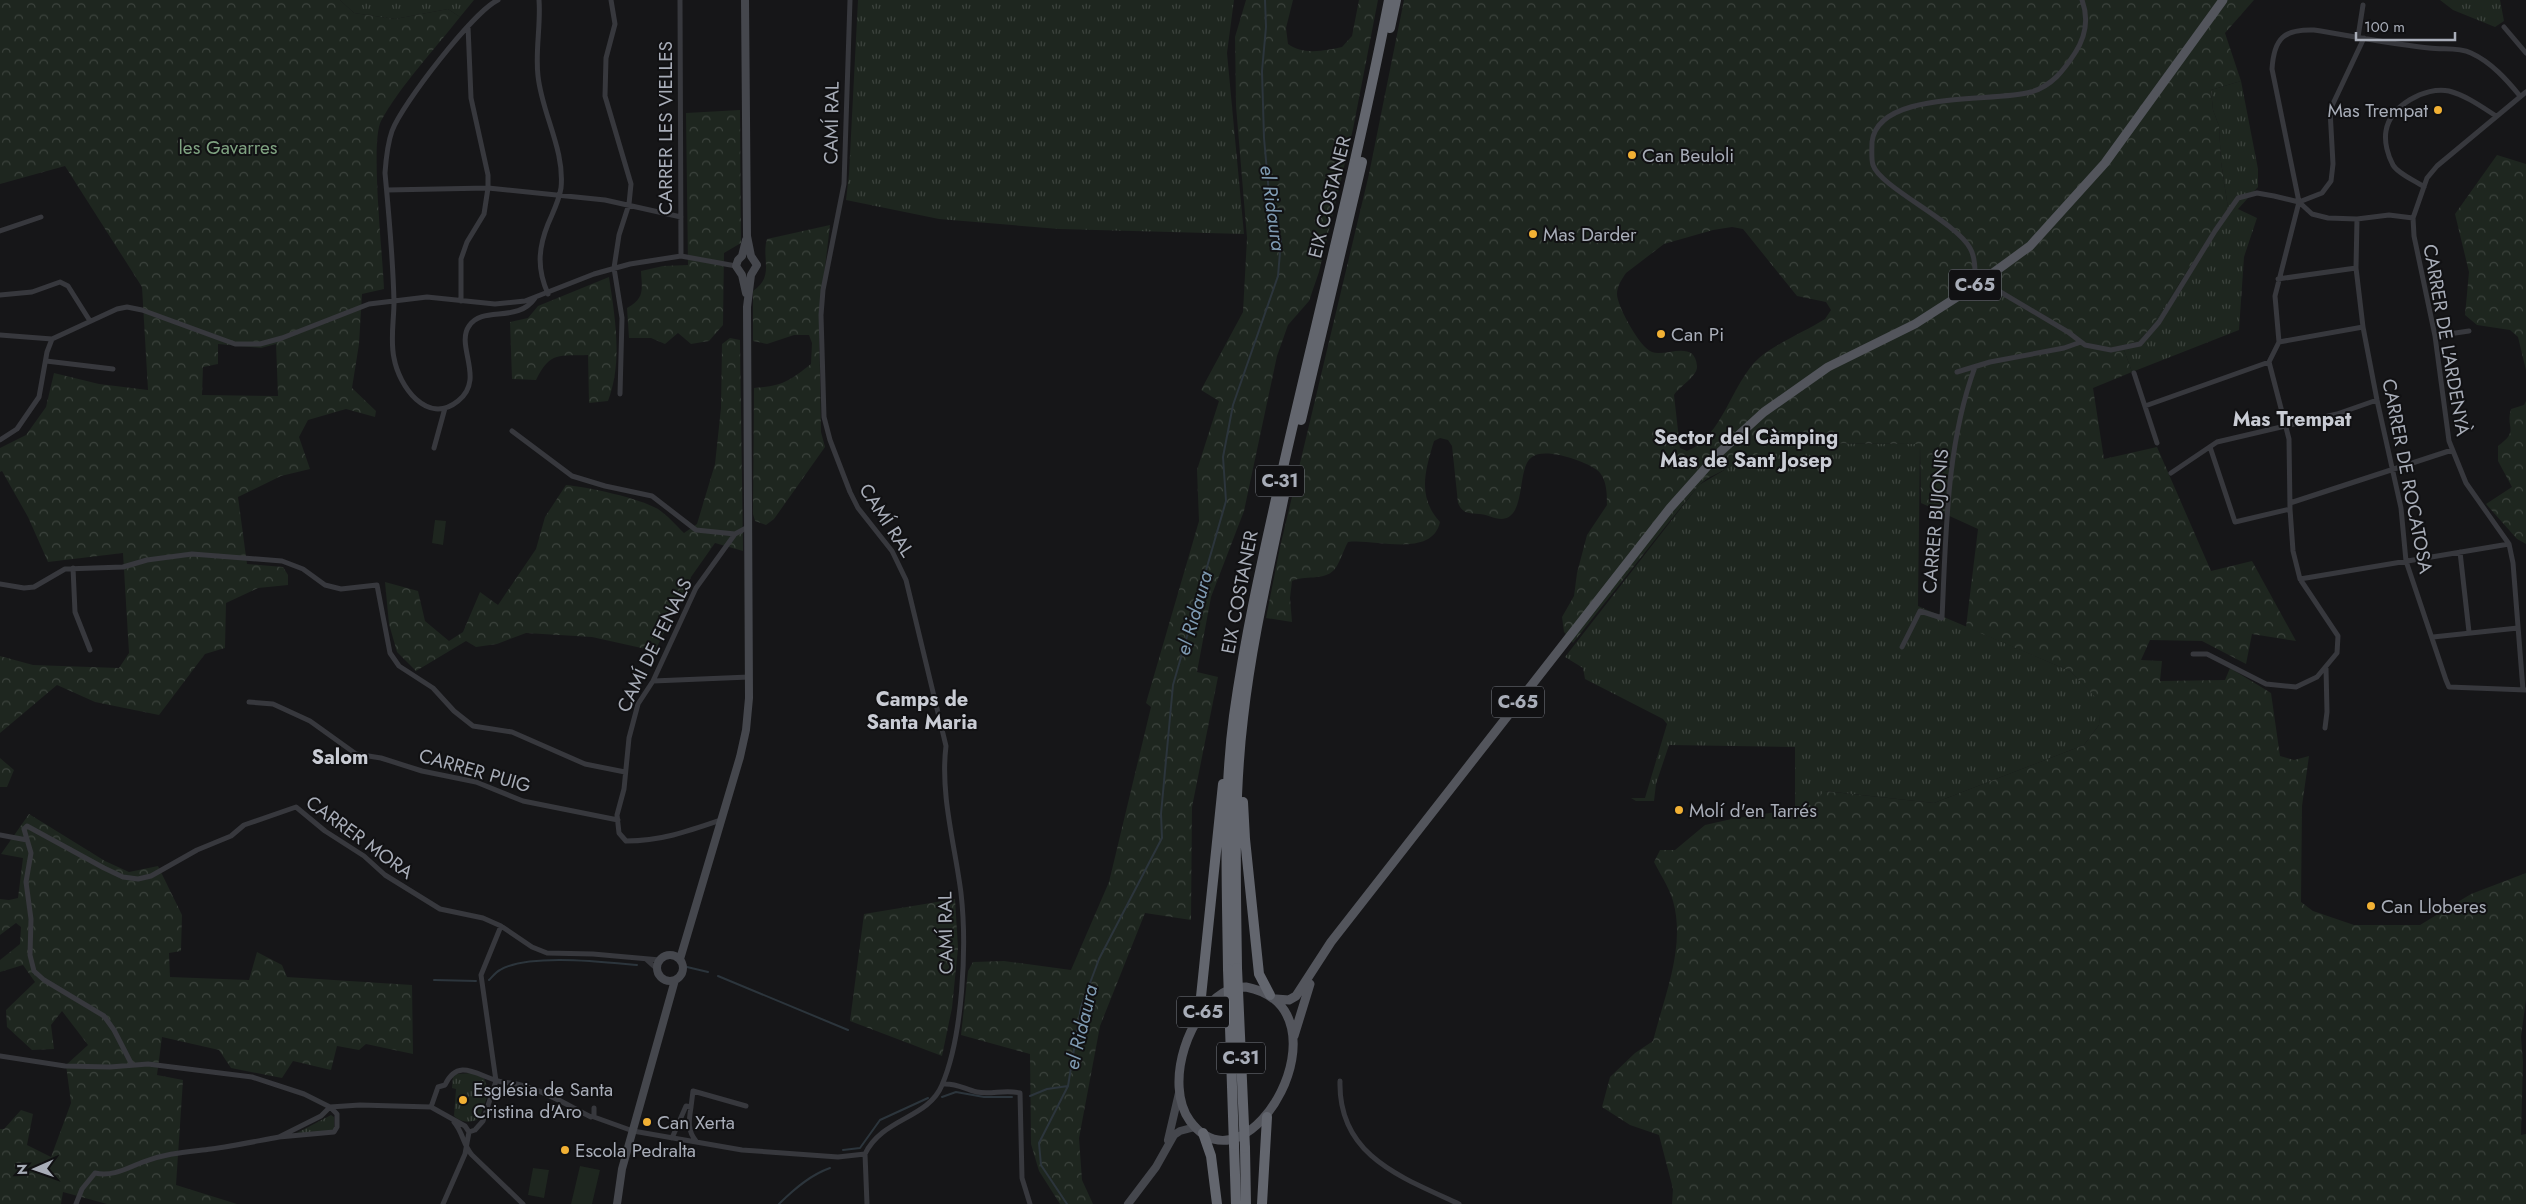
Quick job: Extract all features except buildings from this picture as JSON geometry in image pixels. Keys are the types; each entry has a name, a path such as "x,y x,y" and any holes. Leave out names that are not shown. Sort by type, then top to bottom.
{"highway":[{"name":"EIX COSTANER","path":"1246,1204 1245,1148 1226,829 1236,741 1258,574 1361,139 1389,0"},
{"name":"EIX COSTANER","path":"1236,741 1290,464 1347,231 1396,0"},
{"path":"1236,741 1259,974 1273,997"},
{"path":"1200,1016 1224,768 1236,741"},
{"name":"EIX COSTANER","path":"1233,968 1236,1204"},
{"name":"C-65","path":"1262,1204 1267,1117"},
{"name":"C-65","path":"1199,1130 1211,1156 1217,1204"}],"main road":[{"name":"C-65","path":"1320,960 1308,989 1292,1041 1286,1081 1279,1098 1267,1117 1245,1135 1236,1139 1225,1141 1199,1130 1187,1117 1180,1091 1179,1077 1183,1053 1200,1016 1231,989 1246,987 1273,997 1289,1000 1296,996 1331,942 1665,515 1720,452 1764,412 1828,367 1915,324 2030,246 2105,163 2223,0"},
{"name":"C-65","path":"1273,997 1290,1024 1292,1041"}],"street":[{"path":"498,0 482,10 404,107 392,131 386,154 394,301 393,357 398,374 407,391 418,402 430,408 445,408 459,401 468,386 471,372 465,335 468,326 476,319 488,315 520,312 529,307 536,298"},
{"path":"539,0 538,77 556,144 561,186 560,196 541,247 538,262 541,277 548,294"},
{"path":"611,0 614,24 606,58 605,96 616,140 627,167 630,184 629,204 619,235 614,268 622,318 620,394"},
{"name":"CARRER LES VIELLES","path":"680,0 682,256"},
{"path":"617,1204 622,1169 669,999 675,980 680,976 683,969 680,959 746,730 749,677 747,297 751,275 757,265 751,256 747,236 745,0"},
{"name":"CAMÍ RAL","path":"850,0 847,37 844,184 822,298 821,343 824,417 841,472 854,500 892,551 906,580 946,746 944,765 946,794 961,893 963,946 954,1040 943,1084"},
{"path":"2082,0 2088,15 2082,42 2060,76 2032,92 1907,108 1882,120 1872,141 1873,166 1889,184 1951,229 1970,248 1978,283 2068,332 2085,345 2111,350 2140,344 2159,322 2215,231 2238,198 2257,194 2299,202 2312,214 2357,220 2390,216 2413,218 2424,187 2437,166 2526,92"},
{"path":"2358,37 2363,6"},
{"path":"461,301 461,259 467,242 484,214 488,188 488,175 471,98 468,26"},
{"path":"2504,27 2526,53"},
{"path":"2192,654 2207,654 2266,684 2296,686 2317,677 2326,668 2336,652 2338,636 2300,579 2293,551 2289,439 2269,362 2279,342 2275,314 2278,279 2299,202 2272,69 2273,53 2285,34 2297,30 2314,30 2430,48 2457,49 2472,53 2507,80 2520,96"},
{"path":"2299,202 2322,193 2331,181 2333,164 2330,110 2364,38"},
{"path":"2424,187 2394,168 2388,154 2386,131 2395,113 2418,95 2429,91 2448,91 2496,116"},
{"path":"387,190 488,188 629,204 681,217"},
{"path":"0,231 41,217"},
{"name":"CARRER DE L'ARDENYÀ","path":"2413,218 2414,236 2434,336 2449,441 2466,482 2509,544 2524,690"},
{"name":"CARRER DE ROCATOSA","path":"2357,220 2356,268 2363,327 2401,508 2406,561 2449,687 2524,690"},
{"path":"736,266 742,256 747,236"},
{"path":"0,335 52,339 90,321 127,307 142,310 235,344 260,344 282,338 369,304 427,297 495,304 536,298 594,274 614,268 682,256 736,266 742,275 747,297"},
{"path":"742,256 751,256"},
{"path":"2278,279 2356,268"},
{"path":"742,275 751,275"},
{"path":"0,295 32,292 60,282 68,286 90,321"},
{"path":"2279,342 2363,327"},
{"path":"2434,336 2468,331"},
{"path":"0,440 17,429 39,397 52,339"},
{"path":"1958,372 1990,362 2064,348 2080,342"},
{"path":"46,362 113,369"},
{"path":"2145,406 2269,362"},
{"name":"CARRER BUJONIS","path":"1902,647 1920,611 1942,618 1949,494 1962,413 1975,368"},
{"path":"2134,373 2157,443"},
{"path":"2171,473 2217,442 2337,414 2377,400"},
{"path":"434,448 445,408"},
{"path":"512,431 579,479 652,496 696,530 735,534"},
{"path":"2210,447 2235,522 2290,509"},
{"path":"2290,502 2452,450"},
{"name":"CAMÍ DE FENALS","path":"618,820 633,721 638,704 653,681 696,588 735,534 748,527"},
{"path":"2300,579 2509,544"},
{"path":"2460,552 2469,632"},
{"path":"0,584 24,588 34,587 65,569 123,567 148,560 192,554 282,561 303,569 325,585 341,589 377,585 390,653 399,666 433,688 454,711 473,726 512,732 585,764 625,772"},
{"path":"73,568 75,612 90,650"},
{"path":"2433,637 2518,628"},
{"path":"2325,728 2327,712 2326,668"},
{"path":"653,681 749,677"},
{"name":"CARRER PUIG","path":"249,702 273,704 310,721 356,754 381,758 422,771 476,782 523,801 618,820"},
{"name":"CARRER MORA","path":"27,840 24,829 27,826 110,872 123,878 138,879 151,876 197,850 231,836 244,825 296,807 326,831 364,856 385,875 427,903 440,909 483,918 501,926 532,947 547,953 593,954 660,960"},
{"path":"618,820 619,833 626,841 632,841 662,839 688,833 721,820"},
{"path":"0,835 27,840 31,853 26,882 30,919 30,955 34,971 44,980 104,1016 114,1030 132,1065"},
{"path":"469,1132 475,1130 483,1121 496,1081 481,975 501,926"},
{"path":"658,970 660,960 671,955 688,936"},
{"path":"671,955 680,959"},
{"path":"647,960 666,980 669,999"},
{"path":"666,980 675,980"},
{"path":"0,1056 65,1066 110,1067 148,1064 252,1077 304,1094 330,1107 337,1114 337,1127 334,1132 279,1137 208,1149 181,1151 153,1158 122,1171 105,1175 96,1173 82,1189 78,1204"},
{"path":"431,1108 438,1087 445,1085 449,1076 455,1072 478,1072 496,1081 537,1090 591,1117"},
{"path":"1340,1081 1341,1108 1346,1124 1375,1160 1422,1187 1459,1204"},
{"path":"867,1204 866,1154 876,1137 931,1102 943,1084 962,1085 977,1092 1011,1091 1020,1093 1022,1178 1030,1204"},
{"path":"696,1142 690,1134 688,1123 693,1091 746,1106"},
{"path":"1165,1150 1180,1091"},
{"path":"279,1137 321,1116 330,1107 360,1105 431,1108 465,1126 469,1132 466,1148 444,1204"},
{"path":"672,1138 686,1106 691,1107"},
{"path":"594,1108 594,1117 599,1120 633,1131 742,1150 838,1157 866,1154"},
{"path":"452,1120 463,1134 466,1148 523,1204"},
{"path":"1128,1204 1156,1167 1174,1135 1180,1131 1199,1130"}],"green space":[{"name":"les Gavarres","path":"0,0 340,0 354,13 395,19 448,9 460,17 398,94 381,121 378,133 378,201 384,289 362,294 359,344 352,388 376,411 375,417 346,409 308,420 299,437 310,469 281,476 238,497 247,564 283,567 288,575 288,585 258,588 226,603 225,648 205,654 159,715 95,702 57,685 0,733 0,656 33,665 119,668 129,653 123,553 48,562 28,517 2,471 0,472 0,448 26,435 46,407 54,373 99,384 148,390 142,287 65,166 0,184","holes":["218,344 261,348 276,344 278,396 202,395 203,367 218,364"]},
{"path":"340,0 474,0 460,17 448,9 395,19 354,13"},
{"path":"858,0 1234,0 1227,53 1244,234 1059,229 939,219 846,200"},
{"path":"1246,0 1293,0 1286,28 1288,44 1300,50 1314,51 1342,47 1352,36 1359,0 1378,0 1353,129 1319,272 1309,301 1288,325 1277,356 1244,511 1211,597 1197,672 1218,677 1192,807 1191,920 1145,913 1100,1026 1079,1138 1082,1180 1093,1204 1060,1204 1039,1171 1031,1144 1030,1054 961,1035 968,971 973,962 1004,961 1071,970 1109,882 1151,707 1146,703 1199,521 1197,470 1219,401 1201,390 1243,312 1247,238 1236,106 1235,37"},
{"path":"1404,0 2254,0 2225,33 2241,81 2211,90 2213,110 2219,126 2221,162 2228,208 2149,330 2138,340 2123,347 2132,372 2093,388 2104,459 2157,447 2211,571 2252,561 2296,641 2252,634 2246,664 2202,641 2150,640 2141,660 2162,661 2160,681 2225,680 2230,668 2271,693 2280,756 2294,760 2309,756 2302,806 2301,902 2313,911 2354,925 2420,925 2471,894 2526,873 2526,999 2521,1037 2523,1062 2521,1135 2526,1134 2526,1204 1672,1204 1673,1189 1659,1135 1630,1125 1602,1107 1610,1077 1635,1053 1653,1041 1672,972 1677,936 1676,918 1673,901 1654,862 1660,850 1675,850 1705,825 1736,818 1811,807 1824,791 1934,803 2084,745 2099,725 2100,702 2070,671 1966,627 1978,529 1921,503 1920,444 1779,443 1708,478 1699,485 1573,643 1564,632 1562,617 1574,596 1577,573 1587,535 1607,505 1606,486 1603,477 1591,466 1575,459 1555,454 1538,454 1527,463 1518,501 1515,510 1510,516 1499,519 1482,514 1469,513 1464,511 1458,503 1452,446 1448,440 1440,438 1434,441 1425,483 1428,503 1440,522 1435,533 1426,540 1414,544 1348,542 1338,564 1330,573 1325,576 1292,581 1290,598 1292,622 1266,618 1280,547 1369,174","holes":["1732,227 1743,229 1797,296 1826,302 1831,310 1825,319 1759,358 1741,381 1718,422 1709,434 1699,444 1687,451 1680,448 1674,395 1697,370 1695,358 1686,351 1658,353 1647,349 1641,343 1625,317 1618,300 1618,288 1626,273 1664,244 1713,230"]},
{"path":"2440,0 2500,0 2504,21 2495,27 2453,10"},
{"path":"2241,81 2258,169 2258,187 2238,209 2257,218 2244,257 2239,330 2132,372 2123,347 2138,340 2149,330 2228,208 2221,162 2219,126 2213,110 2211,90"},
{"path":"740,110 741,243 724,253 723,325 709,341 691,344 678,333 665,344 651,338 629,338 627,308 640,297 642,288 641,271 663,266 688,265 686,113"},
{"path":"2497,155 2526,164 2526,370 2518,337 2510,330 2477,325 2465,315 2469,272 2455,214"},
{"path":"830,225 819,319 821,432 825,447 774,519 766,525 755,521 753,514 754,388 779,384 797,375 811,364 812,343 809,335 794,335 767,344 753,341 753,291 760,285 766,273 767,239"},
{"path":"609,277 615,324 616,355 613,386 608,401 589,403 588,355 557,357 546,364 536,380 512,379 510,322 528,318 538,306"},
{"path":"730,338 740,340 743,551 715,543 691,577 655,651 592,637 526,633 497,644 476,647 466,641 416,671 397,652 389,624 385,582 418,591 425,621 449,641 463,632 480,592 498,605 536,549 545,517 566,485 613,494 649,505 665,514 684,533 697,524 715,464 721,408 722,344"},
{"path":"2526,401 2526,544 2517,539 2486,504 2512,487 2498,461 2498,446 2505,441 2510,433 2511,409 2524,405"},
{"path":"1779,443 1920,444 1918,606 2070,671 2101,702 2099,725 2084,745 1934,803 1825,791 1811,807 1795,810 1795,747 1669,745 1656,784 1654,801 1636,801 1631,798 1645,798 1667,724 1663,719 1585,679 1583,668 1565,657 1699,485 1743,459"},
{"path":"435,520 446,521 443,545 432,543"},
{"path":"0,758 14,770 7,787 0,787"},
{"path":"29,814 105,861 129,872 158,866 182,915 181,951 169,953 170,977 249,980 257,952 282,965 287,977 412,985 413,1054 366,1044 359,1050 337,1046 331,1070 293,1061 282,1078 231,1068 219,1050 162,1037 157,1075 183,1080 176,1185 237,1204 107,1204 63,1192 61,1204 0,1204 0,1129 4,1129 21,1110 33,1114 27,1145 51,1157 71,1103 66,1065 88,1045 62,1011 51,1025 54,1049 32,1050 7,1027 6,1010 35,982 23,965 0,972 0,960 20,944 21,927 16,923 0,935 0,899 18,898 23,858 1,854"},
{"path":"955,899 958,948 952,1008 942,1056 850,1021 864,914"},
{"path":"472,1073 484,1078 489,1092 479,1119 466,1122 454,1116 456,1089 452,1088 453,1076 455,1074"},
{"path":"331,1115 334,1117 334,1128 331,1131 293,1135"},
{"path":"580,1166 600,1170 592,1204 571,1204"},
{"path":"533,1168 549,1170 544,1198 528,1195"}],"waterway":[{"name":"el Ridaura","path":"1067,1204 1041,1165 1039,1143 1068,1086 1081,1007 1099,959 1162,838 1161,814 1173,685 1226,501 1223,457 1233,405 1278,276 1281,240 1270,205 1264,138 1262,71 1266,27 1265,0"},
{"path":"489,980 500,970 513,965 547,960 637,965"},
{"path":"687,967 708,972"},
{"path":"718,976 848,1030"},
{"path":"434,980 476,981"},
{"path":"1030,1096 1047,1089 1068,1086"},
{"path":"942,1097 956,1092 984,1097 1012,1097"},
{"path":"843,1150 860,1148 880,1120 928,1098"},
{"path":"779,1204 803,1183 816,1174 830,1168"}],"place":[{"name":"Mas Trempat","path":"2438,110"},
{"name":"Can Beuloli","path":"1632,155"},
{"name":"Mas Darder","path":"1533,234"},
{"name":"Can Pi","path":"1661,334"},
{"name":"Molí d'en Tarrés","path":"1679,810"},
{"name":"Can Lloberes","path":"2371,906"},
{"name":"Església de Santa Cristina d'Aro","path":"463,1100"},
{"name":"Can Xerta","path":"647,1122"},
{"name":"Escola Pedralta","path":"565,1150"}],"district":[{"name":"Mas Trempat","path":"2292,419"},
{"name":"Sector del Càmping Mas de Sant Josep","path":"1746,448"},
{"name":"Camps de Santa Maria","path":"922,710"},
{"name":"Salom","path":"340,757"}]}
